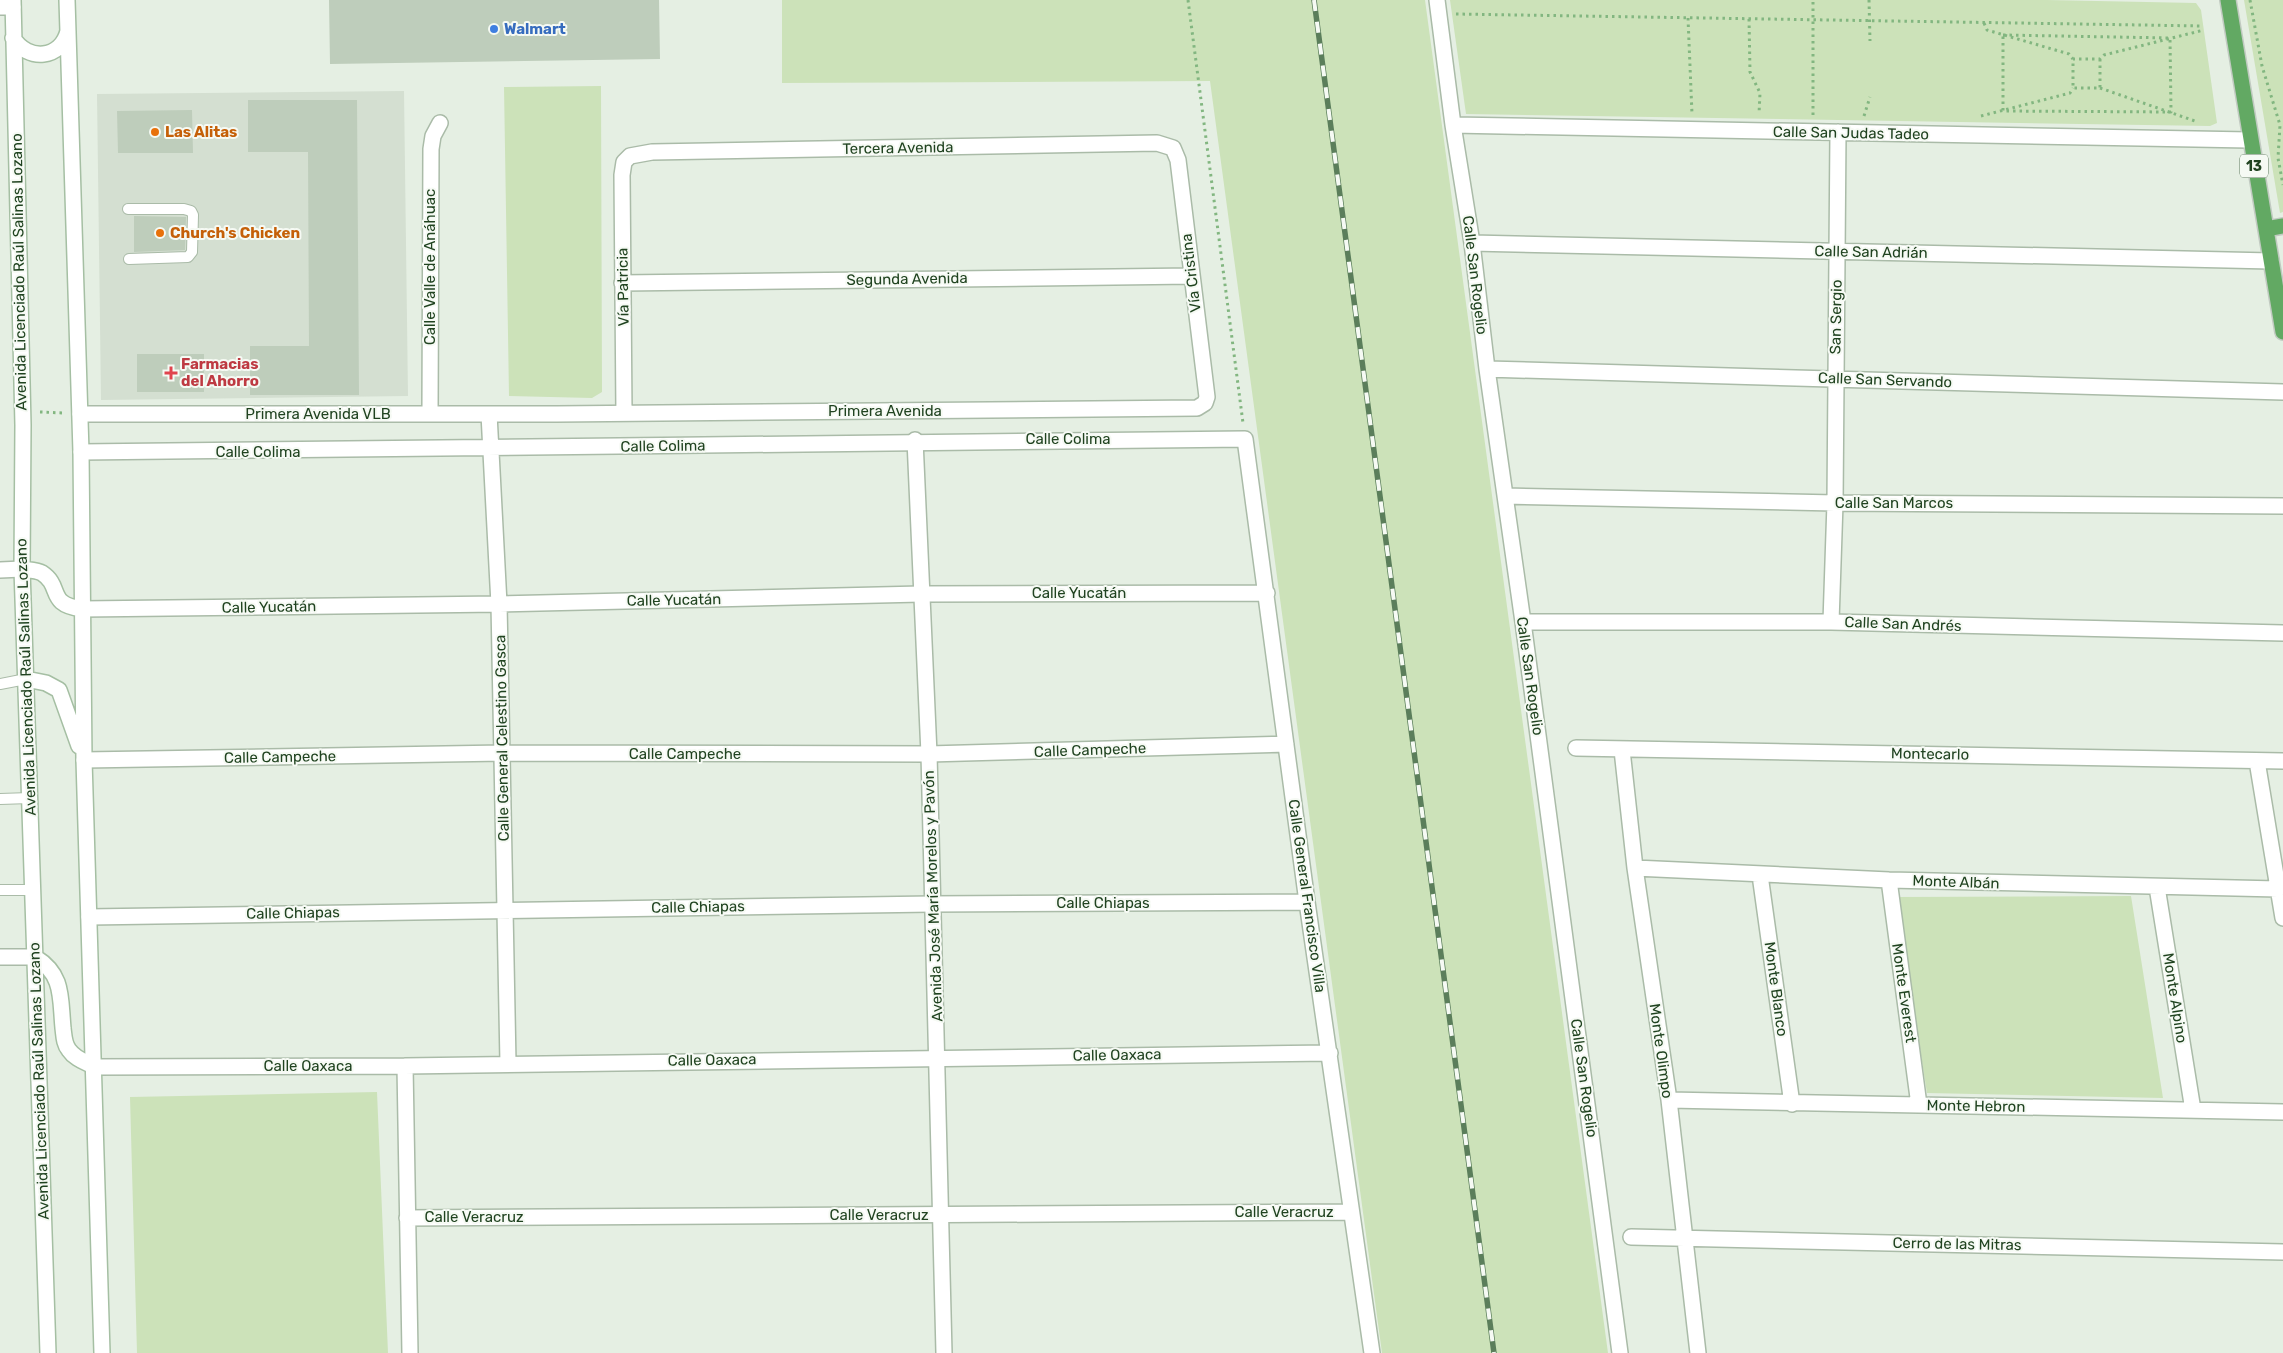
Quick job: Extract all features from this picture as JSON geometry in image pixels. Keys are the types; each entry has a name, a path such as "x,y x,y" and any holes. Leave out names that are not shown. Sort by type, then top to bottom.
{"main road":[{"name":"13","path":"2228,0 2249,140 2283,332"},
{"path":"2266,229 2283,226"}],"street":[{"path":"68,0 81,452 84,760 95,1067 102,1353"},
{"name":"Calle San Rogelio","path":"1437,0 1452,125 1472,243 1487,369 1523,622 1620,1353"},
{"name":"Avenida Licenciado Raúl Salinas Lozano","path":"9,5 13,38 22,412 22,569 48,1353"},
{"path":"13,38 24,51 34,55 46,54 56,50 64,42 68,26"},
{"name":"Calle Valle de Anáhuac","path":"430,414 430,149 433,136 440,123"},
{"name":"Calle San Judas Tadeo","path":"1452,125 2249,140"},
{"name":"San Sergio","path":"1831,622 1835,503 1838,132"},
{"name":"Tercera Avenida","path":"624,162 630,156 652,152 1157,143 1173,148"},
{"name":"Vía Cristina","path":"1173,148 1178,160 1206,397"},
{"name":"Vía Patricia","path":"624,162 622,175 624,413"},
{"name":"Calle San Adrián","path":"1472,243 2271,261"},
{"name":"Segunda Avenida","path":"622,283 1192,276"},
{"name":"Calle San Servando","path":"1487,369 2283,392"},
{"name":"Primera Avenida","path":"557,414 1187,409 1202,406 1206,397"},
{"name":"Primera Avenida VLB","path":"80,414 557,414"},
{"name":"Calle General Celestino Gasca","path":"489,414 499,604 508,1063"},
{"name":"Calle Colima","path":"81,452 490,450 914,440 1245,438"},
{"name":"Calle General Francisco Villa","path":"1245,438 1307,902 1330,1053 1350,1212 1372,1353"},
{"name":"Avenida José María Morelos y Pavón","path":"914,440 929,754 944,1353"},
{"name":"Calle San Marcos","path":"1505,496 1835,503 2283,506"},
{"path":"0,570 22,569 40,572 52,585 60,602 66,607 82,610"},
{"name":"Calle Yucatán","path":"82,610 499,604 922,594 1267,593"},
{"name":"Calle San Andrés","path":"1523,622 1831,622 2283,634"},
{"path":"26,679 46,683 60,690 84,760"},
{"name":"Calle Campeche","path":"84,760 503,754 929,754 1286,744"},
{"name":"Montecarlo","path":"1576,748 2283,762"},
{"name":"Monte Olimpo","path":"1622,750 1635,868 1669,1100 1698,1353"},
{"path":"2257,761 2283,918"},
{"name":"Monte Albán","path":"1635,868 1889,880 2278,889"},
{"name":"Monte Blanco","path":"1760,875 1792,1104"},
{"name":"Monte Everest","path":"1889,880 1919,1105"},
{"name":"Monte Alpino","path":"2156,887 2192,1110"},
{"name":"Calle Chiapas","path":"89,918 506,909 1307,902"},
{"path":"0,957 35,957 53,971 59,985 64,1040 68,1050 76,1057 95,1067"},
{"name":"Calle Oaxaca","path":"95,1067 405,1066 508,1063 1330,1053"},
{"path":"405,1066 410,1353"},
{"name":"Monte Hebron","path":"1669,1100 1792,1104 2283,1112"},
{"name":"Calle Veracruz","path":"407,1218 1350,1212"},
{"name":"Cerro de las Mitras","path":"1631,1238 2283,1252"}],"lane":[{"path":"128,209 184,209 191,211 193,216 192,252 188,257 129,260"},
{"path":"0,684 26,679"},
{"path":"0,799 30,798"},
{"path":"0,890 33,890"}],"path":[{"path":"1188,0 1245,438"},
{"path":"1813,0 1813,121"},
{"path":"1870,0 1870,40"},
{"path":"2250,0 2262,66 2280,125 2278,158 2283,185"},
{"path":"1452,14 1814,19 2203,28 2104,54 2100,58 2073,59"},
{"path":"1688,18 1692,117"},
{"path":"1749,18 1750,72 1760,96 1758,119"},
{"path":"1984,23 1987,30 2069,54 2073,59 2073,88 2070,93 2003,111"},
{"path":"2003,35 2170,38"},
{"path":"2003,35 2003,111"},
{"path":"2170,38 2171,112"},
{"path":"2100,58 2100,88"},
{"path":"2073,88 2100,88 2202,123"},
{"path":"1862,121 1870,98"},
{"path":"2003,111 2171,112"},
{"path":"22,412 80,414"}],"shaded area":[{"path":"404,91 408,396 101,400 97,94"}],"green space":[{"path":"782,0 1425,0 1608,1353 1382,1353 1210,81 782,83"},
{"path":"1450,0 2047,0 2196,3 2201,10 2217,123 2210,126 1466,114"},
{"path":"2244,0 2283,0 2283,212 2280,213"},
{"path":"601,86 602,392 592,398 509,396 504,87"},
{"path":"2131,896 2163,1098 1927,1093 1896,897"},
{"path":"377,1092 388,1353 137,1353 130,1097"}],"building":[{"name":"Walmart","path":"329,0 659,0 660,59 330,64"},
{"path":"248,100 357,100 359,395 250,395 250,346 309,346 308,152 248,152"},
{"name":"Las Alitas","path":"192,110 193,153 118,153 117,111"},
{"name":"Church's Chicken","path":"134,216 186,217 185,250 134,252"},
{"name":"Farmacias del Ahorro","path":"137,354 204,354 204,392 137,392"}],"railway":[{"path":"1314,0 1494,1353"}],"place":[{"name":"Walmart","path":"494,29"},
{"name":"Las Alitas","path":"155,132"},
{"name":"Church's Chicken","path":"160,233"},
{"name":"Farmacias del Ahorro","path":"171,373"}]}
